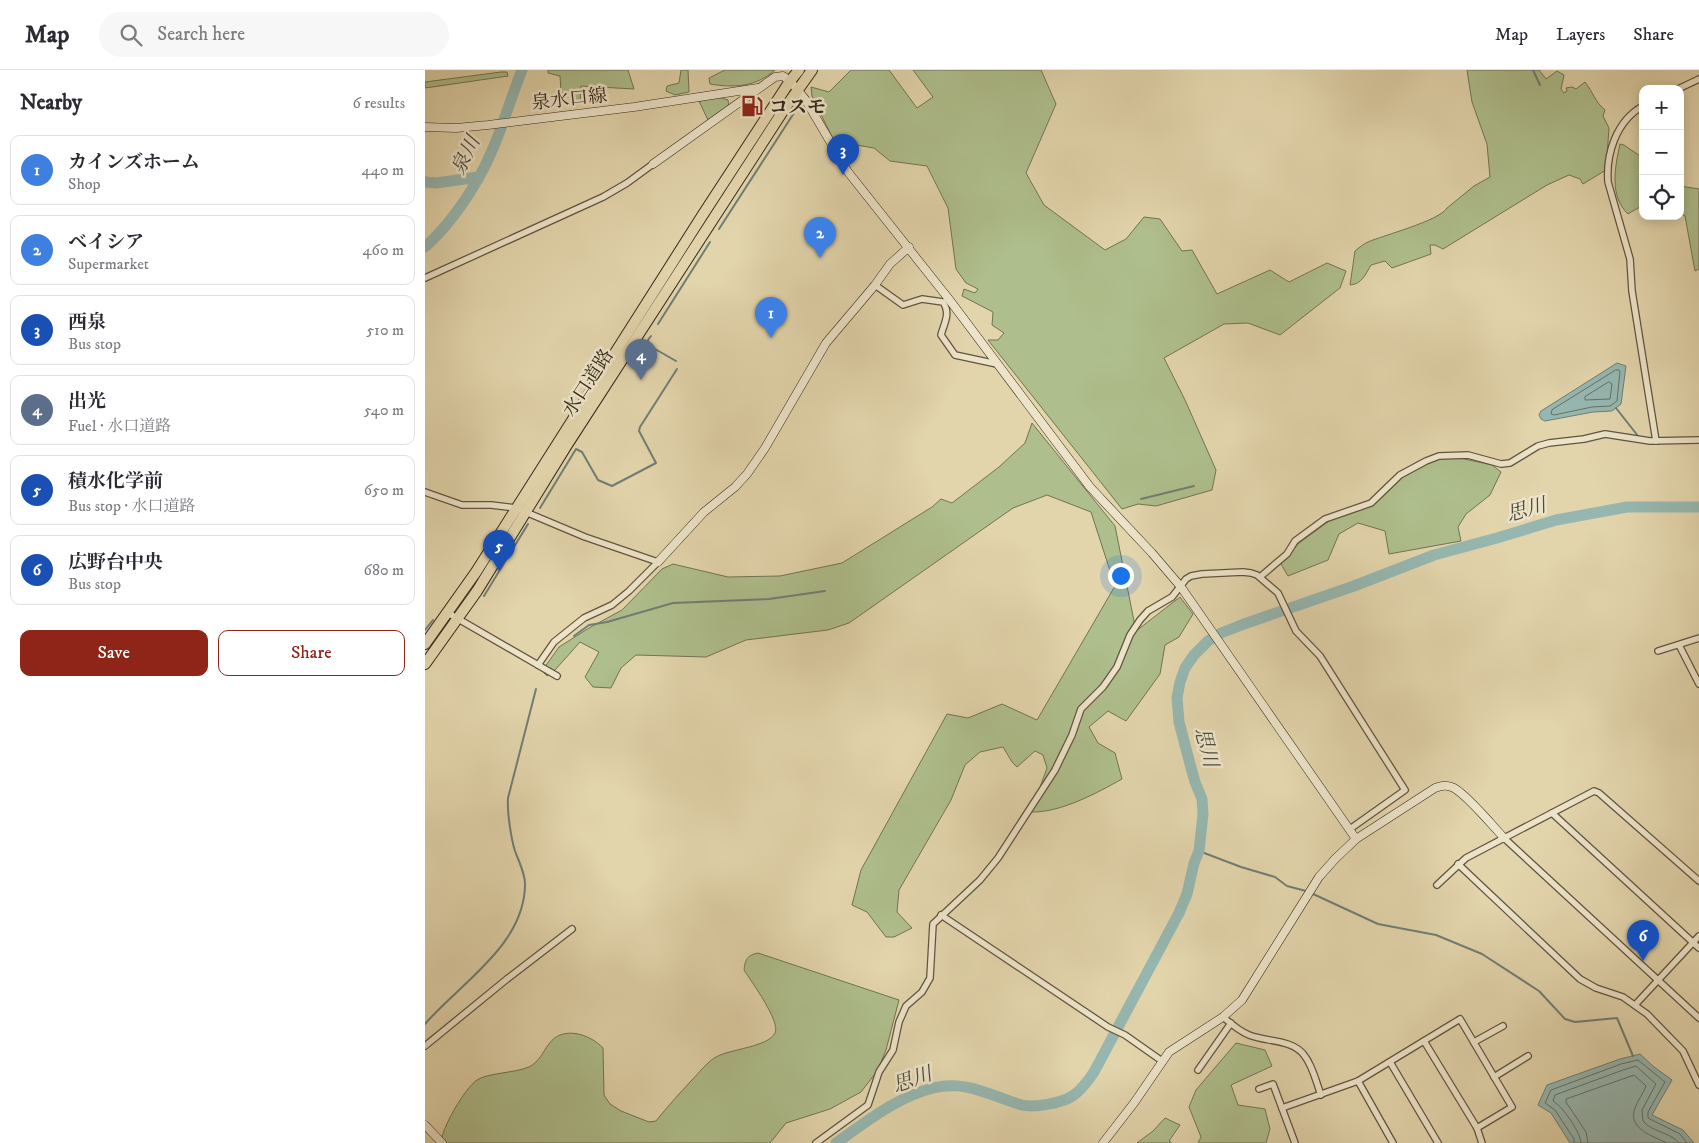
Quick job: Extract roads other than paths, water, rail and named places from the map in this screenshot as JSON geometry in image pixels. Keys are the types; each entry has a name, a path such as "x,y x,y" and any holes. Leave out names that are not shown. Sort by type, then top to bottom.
{"highway":[{"name":"水口道路","path":"425,644 476,572 715,195 799,70"},
{"name":"水口道路","path":"425,664 458,620 567,445 797,90 812,70"}],"street":[{"name":"泉水口線","path":"425,127 456,128 634,107 758,88 775,77 783,76 790,81"},
{"path":"1684,86 1699,79"},
{"path":"790,81 805,99 848,172 909,248 946,300 1090,487 1181,587 1224,646 1356,839"},
{"path":"425,278 603,197 653,164 758,88"},
{"path":"1639,109 1626,120 1618,130 1607,169 1630,258 1631,291 1656,441"},
{"path":"538,665 554,642 584,618 612,605 629,592 704,512 735,487 747,474 765,448 826,343 890,264 909,248"},
{"path":"875,284 903,305 922,299 946,300"},
{"path":"946,300 948,315 941,335 955,355 997,364"},
{"path":"1260,578 1287,554 1295,541 1325,519 1371,503 1400,475 1439,456 1468,455 1501,464 1510,463 1538,446 1605,434 1656,441 1699,440"},
{"path":"425,492 462,505 491,505 516,508 585,537 658,562"},
{"path":"816,1143 868,1105 879,1072 893,1050 899,1022 906,1006 922,992 931,978 933,924 980,880 998,858 1044,789 1064,753 1081,709 1103,687 1117,667 1130,635 1140,620 1148,611 1172,597 1186,579 1191,576 1243,572 1257,575 1278,593 1296,631 1320,656 1405,790 1350,829"},
{"path":"448,613 557,676"},
{"path":"1658,651 1699,638"},
{"path":"1679,645 1699,684"},
{"path":"1103,1143 1134,1103 1169,1052 1223,1017 1241,1000 1319,877 1335,859 1356,839 1435,788 1443,785 1453,787 1463,796 1504,838 1699,1018"},
{"path":"1437,885 1466,858 1594,791 1599,793 1699,881"},
{"path":"1552,813 1699,948"},
{"path":"1458,864 1580,979 1596,988 1623,997 1647,1014 1683,1051 1699,1085"},
{"path":"941,915 1162,1061"},
{"path":"425,1046 572,929"},
{"path":"1635,1005 1699,936"},
{"path":"1223,1017 1249,1035 1293,1046 1303,1053 1310,1064 1321,1094"},
{"path":"1282,1108 1358,1082 1460,1019 1512,1107 1477,1128"},
{"path":"1198,1070 1231,1023"},
{"path":"1474,1042 1503,1026"},
{"path":"1425,1041 1477,1128 1482,1143"},
{"path":"1494,1076 1528,1056"},
{"path":"1390,1062 1438,1143"},
{"path":"1358,1082 1393,1143"},
{"path":"1259,1089 1273,1084 1295,1143"},
{"path":"425,1125 429,1132 442,1143"}],"water":[{"path":"1617,363 1626,366 1621,404 1612,411 1593,412 1545,421 1541,419 1539,415 1541,411"},
{"path":"1640,1054 1672,1080 1652,1115 1683,1130 1694,1143 1570,1143 1551,1113 1538,1105 1547,1085 1620,1059"}],"waterway":[{"name":"泉川","path":"425,247 455,214 479,177 497,138 522,70"},
{"path":"1533,70 1540,85"},
{"path":"719,229 794,113"},
{"path":"425,182 436,183 479,177"},
{"path":"658,324 710,242"},
{"path":"651,336 648,340 648,345 676,361"},
{"path":"540,508 576,449 582,452 598,480 612,486 656,463 639,431 677,369"},
{"path":"1616,408 1638,436"},
{"path":"1141,499 1194,486"},
{"name":"思川","path":"836,1143 894,1104 907,1097 933,1088 946,1086 969,1087 1022,1105 1034,1106 1069,1098 1080,1090 1089,1079 1179,913 1187,894 1194,863 1199,851 1203,814 1202,799 1195,782 1179,722 1177,698 1185,668 1194,655 1208,641 1221,633 1244,624 1354,586 1434,555 1556,520 1627,507 1699,507"},
{"path":"484,596 528,524"},
{"path":"574,636 589,625 607,622 673,603 769,599 825,591"},
{"path":"425,630 433,620"},
{"path":"425,1024 472,978 503,944 514,926 522,906 525,880 512,839 508,798 536,689"},
{"path":"1199,851 1241,867 1275,877 1287,886 1306,891"},
{"path":"1311,893 1378,924 1436,935 1482,954 1539,991 1565,1019 1575,1022 1617,1018 1633,1056"}],"place":[{"name":"コスモ","path":"752,106"},
{"name":"西泉","path":"843,175"},
{"name":"ベイシア","path":"820,258"},
{"name":"カインズホーム","path":"771,338"},
{"name":"出光","path":"641,380"},
{"name":"積水化学前","path":"499,571"},
{"name":"広野台中央","path":"1643,961"}]}
